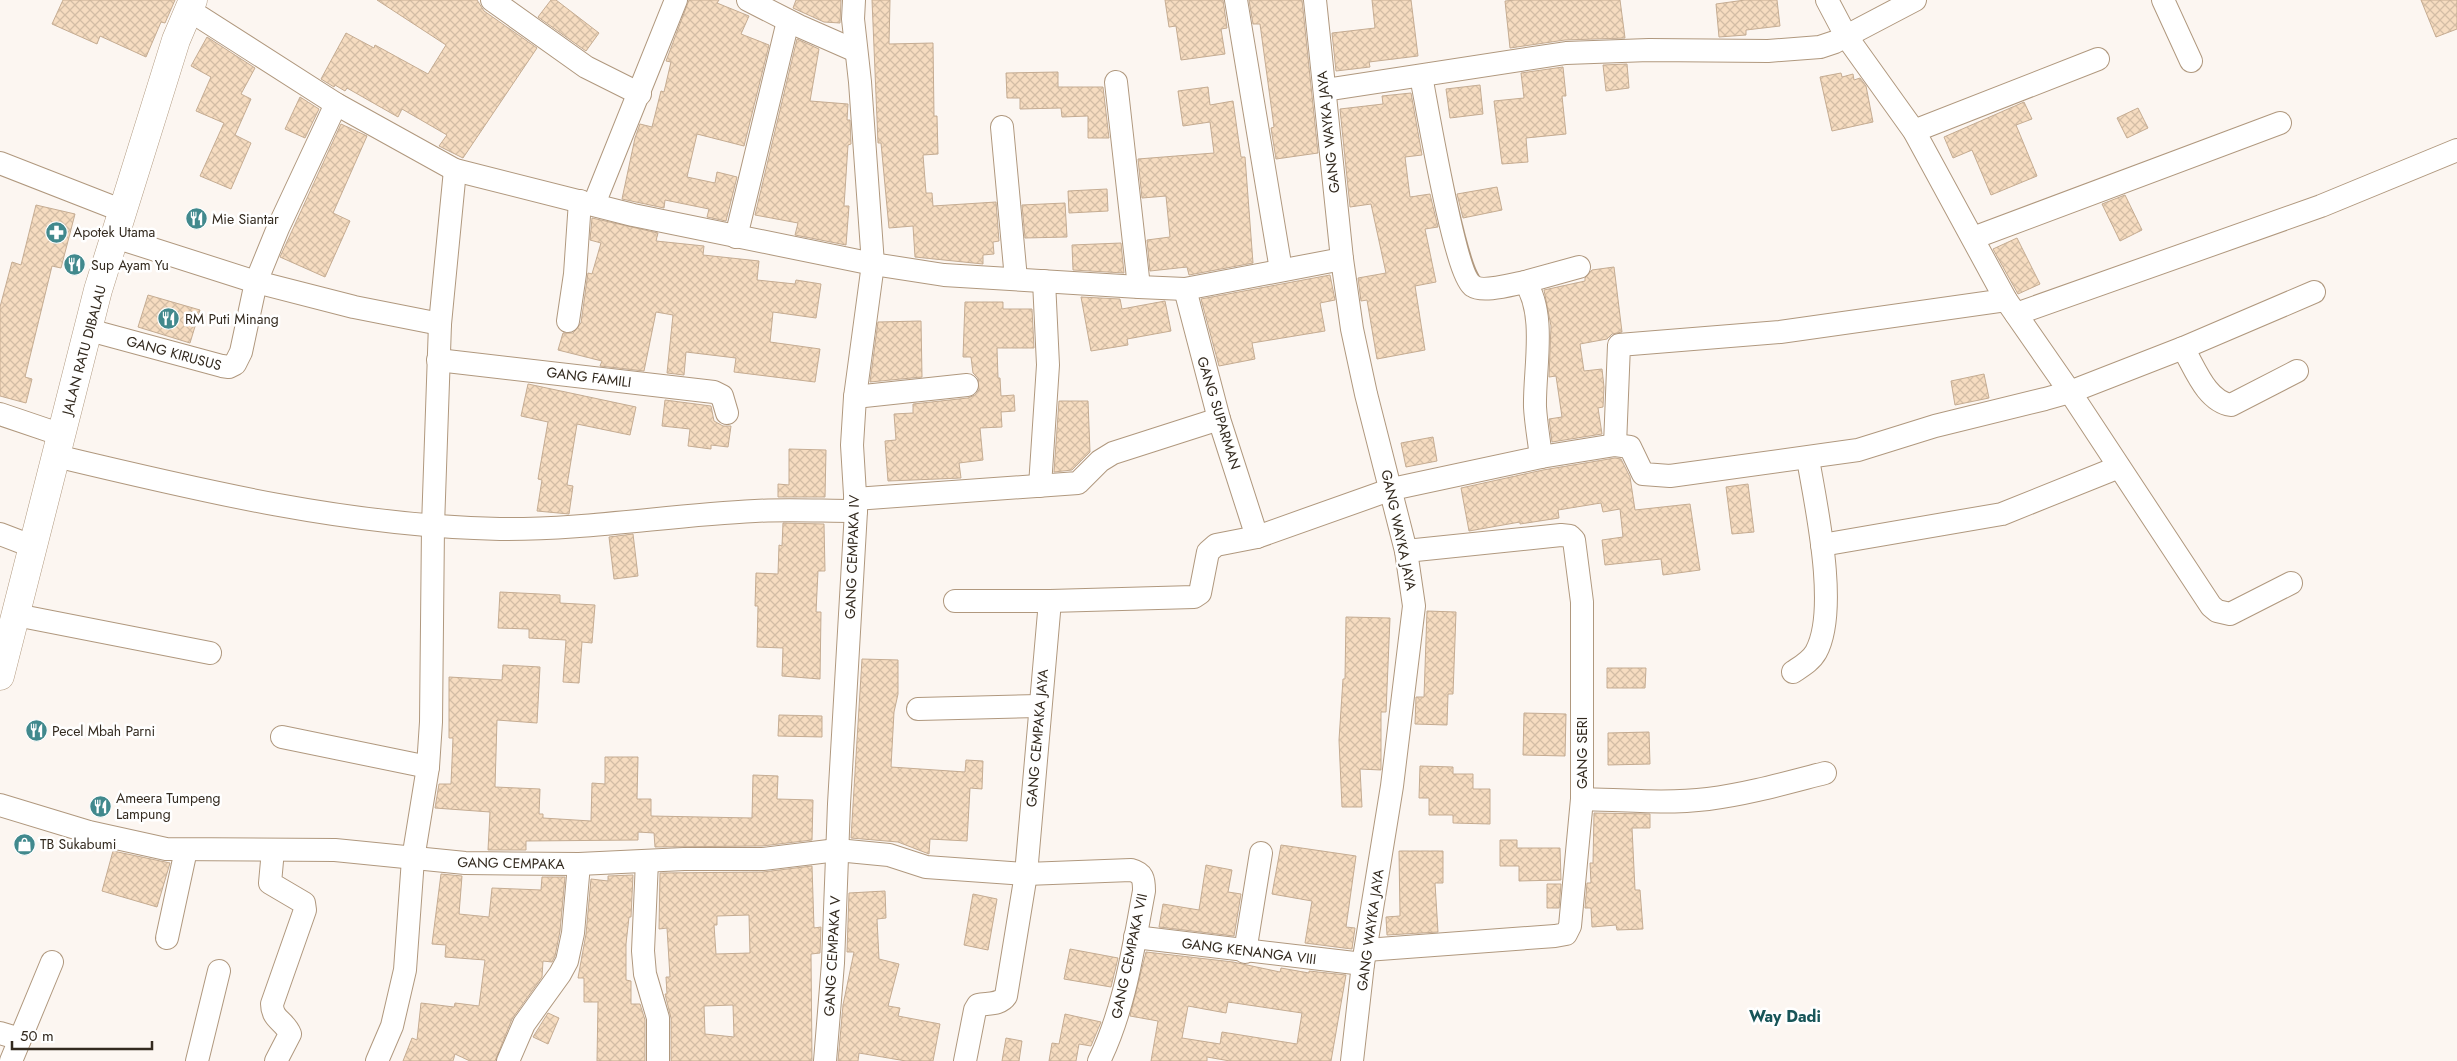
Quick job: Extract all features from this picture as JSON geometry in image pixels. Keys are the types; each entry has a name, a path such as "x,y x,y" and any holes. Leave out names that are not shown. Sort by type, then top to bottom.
{"main road":[{"name":"JALAN RATU DIBALAU","path":"0,676 10,619 34,547 89,330 115,237 176,40 191,5"}],"street":[{"path":"492,0 586,67 640,94"},
{"path":"568,321 587,203 640,94 676,0"},
{"path":"748,0 788,21 856,51"},
{"name":"GANG CEMPAKA IV","path":"837,850 856,505 852,445 855,397 873,264 856,51 854,0"},
{"path":"1236,0 1281,270"},
{"name":"GANG WAYKA JAYA","path":"1314,0 1342,259 1352,329 1366,394 1392,488 1413,586 1414,606 1392,786 1364,957 1352,1061"},
{"path":"1827,0 1846,36 1914,131 2011,307 2217,611 2230,614 2291,583"},
{"path":"1325,90 1566,53 1649,50 1802,50 1820,47 1846,36 1915,0"},
{"path":"2163,0 2191,61"},
{"path":"191,5 336,104 455,170 633,215 873,264 944,275 1185,289 1342,259"},
{"path":"736,237 788,21"},
{"path":"1914,131 2098,59"},
{"path":"1421,76 1442,188 1468,282 1475,288 1483,289 1525,282 1579,267"},
{"path":"1116,82 1139,287"},
{"path":"256,282 286,210 336,104"},
{"path":"1973,238 2280,123"},
{"path":"1002,127 1016,279"},
{"path":"1615,445 1619,345 1780,332 2011,307 2314,208 2457,150"},
{"path":"0,163 123,210"},
{"path":"377,1061 392,1026 402,989 413,859 428,767 431,722 433,526 438,360 455,170"},
{"path":"115,237 256,282 354,307 440,324"},
{"path":"1040,486 1048,365 1044,281"},
{"name":"GANG KIRUSUS","path":"89,330 222,366 233,366 241,352 256,282"},
{"path":"1525,282 1530,290 1538,324 1535,408 1541,457"},
{"name":"GANG SUPARMAN","path":"1185,289 1219,419 1257,537"},
{"path":"955,601 1050,602 1196,596 1200,593 1208,552 1216,545 1257,537 1392,488 1541,457 1615,445 1630,447 1643,474 1649,476 1670,476 1808,459 1858,450 1935,426 2070,392 2183,348 2314,292"},
{"path":"2183,348 2209,392 2223,404 2231,405 2297,371"},
{"name":"GANG FAMILI","path":"438,360 714,392 722,396 727,412"},
{"path":"855,397 967,385"},
{"path":"0,414 59,446 209,493 348,517 433,526 564,529 753,511 856,505 1078,483 1100,461 1114,453 1219,419"},
{"path":"1793,672 1812,658 1822,632 1825,598 1822,544 1808,459"},
{"path":"1822,544 2002,514 2119,467"},
{"path":"0,534 34,547"},
{"name":"GANG SERI","path":"1364,957 1566,934 1570,926 1582,799 1582,602 1574,540 1570,536 1561,535 1406,551"},
{"name":"GANG CEMPAKA JAYA","path":"965,1061 974,1010 978,1005 997,1003 1006,996 1026,874 1039,706 1050,602"},
{"path":"10,619 210,653"},
{"path":"918,709 1039,706"},
{"path":"282,737 428,767"},
{"path":"1582,799 1660,801 1707,799 1747,793 1824,773"},
{"name":"GANG CEMPAKA","path":"0,805 140,845 186,850 335,850 465,863 579,864 763,859 837,850 890,855 926,867 1026,874"},
{"path":"167,938 186,850"},
{"path":"272,850 270,883 300,898 304,903 305,910 272,1004 272,1012 276,1019 290,1034 276,1061"},
{"name":"GANG CEMPAKA V","path":"825,1061 835,929 837,850"},
{"path":"1245,952 1261,853"},
{"path":"647,861 643,951 645,974 658,1018 658,1061"},
{"path":"508,1061 528,1016 560,974 567,961 573,933 579,864"},
{"name":"GANG CEMPAKA VII","path":"1026,874 1131,870 1143,876 1144,891 1116,1022 1099,1061"},
{"name":"GANG KENANGA VIII","path":"1135,937 1245,952 1364,957"},
{"path":"11,1061 10,1036 52,962"},
{"path":"197,1061 219,971"}],"building":[{"path":"63,0 175,0 165,23 161,22 146,57 100,36 97,44 52,24"},
{"path":"377,0 477,0 484,11 537,48 463,158 439,146 447,135 402,109 398,117 347,88 345,91 321,79 346,33 374,48 375,45 428,74 446,45"},
{"path":"551,0 556,0 599,33 586,51 538,17"},
{"path":"689,0 719,0 717,3 749,16 741,34 769,45 744,146 697,134 687,177 715,183 717,172 737,177 726,221 707,217 709,209 665,200 664,208 622,199 635,138 640,124 652,127 661,91 664,92 671,62 666,61"},
{"path":"796,0 841,0 840,23 824,22 793,8"},
{"path":"872,0 890,0 889,44 933,43 934,116 937,116 938,154 923,155 926,193 932,193 933,206 996,202 999,241 993,242 994,254 983,255 983,264 915,257 913,226 889,228 881,143 878,143"},
{"path":"1165,0 1223,0 1227,28 1221,29 1225,54 1181,60 1176,26 1169,27"},
{"path":"1249,0 1302,0 1318,153 1276,159 1271,128 1274,127 1260,24 1253,24"},
{"path":"1372,0 1411,0 1418,56 1369,62 1370,67 1336,71 1332,33 1375,28"},
{"path":"1620,0 1625,38 1565,40 1510,48 1505,1"},
{"path":"1745,0 1777,0 1780,26 1746,30 1746,35 1719,37 1716,4"},
{"path":"2421,0 2457,0 2457,29 2436,37"},
{"path":"207,37 255,68 241,94 251,99 235,135 251,143 231,189 200,176 224,123 196,111 211,77 191,66"},
{"path":"797,39 819,49 810,101 848,104 847,120 850,120 851,144 848,145 844,206 849,206 846,245 795,235 798,223 755,215"},
{"path":"1627,64 1629,88 1606,91 1603,65"},
{"path":"1563,67 1566,96 1562,96 1566,134 1526,138 1528,162 1502,164 1494,101 1524,98 1521,73"},
{"path":"1058,72 1058,87 1103,87 1109,138 1088,138 1088,116 1062,117 1061,108 1020,109 1020,98 1007,98 1006,73"},
{"path":"1841,73 1842,77 1853,74 1854,80 1860,78 1866,86 1873,122 1832,131 1820,77"},
{"path":"1480,85 1483,114 1450,118 1446,89"},
{"path":"1208,87 1210,105 1233,101 1241,157 1245,157 1253,263 1189,275 1187,267 1150,271 1147,240 1170,237 1166,196 1142,198 1138,159 1214,153 1210,122 1183,126 1178,91"},
{"path":"1411,93 1422,155 1405,157 1410,197 1430,194 1438,227 1425,229 1436,282 1415,286 1425,350 1377,359 1367,300 1361,301 1358,278 1386,273 1371,204 1350,207 1340,109 1383,104 1382,96"},
{"path":"300,97 319,109 305,138 285,129"},
{"path":"2024,102 2032,119 2016,125 2037,176 1991,195 1972,150 1953,158 1944,137"},
{"path":"2138,108 2148,128 2127,138 2117,118"},
{"path":"341,124 367,136 333,213 350,221 325,277 280,257"},
{"path":"1497,187 1502,210 1463,218 1457,194"},
{"path":"1107,189 1108,211 1069,213 1068,191"},
{"path":"2125,195 2142,230 2120,241 2102,204"},
{"path":"1065,203 1067,237 1025,238 1022,205"},
{"path":"36,205 75,214 61,268 52,266 25,377 32,379 26,403 0,396 0,307 12,262 21,265"},
{"path":"592,218 658,233 656,241 704,246 703,255 759,261 757,280 795,284 796,280 821,284 816,318 773,312 770,342 820,349 815,382 734,372 736,358 686,352 684,375 667,373 673,315 656,312 644,371 600,366 602,361 558,350 563,333 573,333 581,323 588,273 592,274 601,243 590,240"},
{"path":"2017,238 2040,284 2018,294 1993,249"},
{"path":"1121,243 1124,273 1073,270 1072,245"},
{"path":"1614,267 1622,332 1612,334 1607,339 1580,344 1584,371 1602,369 1604,387 1603,407 1598,408 1602,434 1552,442 1549,419 1562,417 1556,376 1549,377 1551,326 1544,290 1585,281 1585,278 1592,270"},
{"path":"1330,275 1335,300 1320,303 1325,331 1252,343 1255,359 1219,366 1201,299"},
{"name":"RM Puti Minang","path":"148,295 200,310 190,343 138,327"},
{"path":"1081,297 1120,299 1122,309 1165,301 1171,331 1127,339 1128,345 1091,351"},
{"path":"965,302 1003,302 1003,309 1032,309 1034,348 997,348 1001,396 1014,395 1015,411 1001,412 1002,427 980,428 983,460 959,463 961,478 888,481 885,441 896,440 894,414 913,413 913,404 968,398 975,395 979,390 978,378 973,373 971,357 963,357"},
{"path":"921,321 922,377 870,382 878,322"},
{"path":"1984,374 1989,398 1955,405 1951,381"},
{"path":"528,384 636,407 630,435 577,424 567,485 573,486 569,514 537,511 542,480 538,479 548,422 521,416"},
{"path":"665,400 711,406 714,421 723,426 731,426 728,447 711,445 711,449 688,446 690,429 662,426"},
{"path":"1059,401 1088,401 1090,452 1072,470 1054,472"},
{"path":"1433,437 1437,461 1406,467 1401,443"},
{"path":"789,449 826,450 825,497 778,497 778,484 789,485"},
{"path":"1615,458 1621,459 1630,477 1635,510 1690,504 1700,570 1663,575 1661,559 1605,565 1602,540 1623,537 1620,509 1603,512 1601,503 1558,510 1559,518 1520,524 1520,522 1469,531 1461,488 1543,470"},
{"path":"1748,484 1754,532 1732,534 1726,487"},
{"path":"783,523 824,524 825,571 818,571 816,612 821,612 820,679 782,676 783,648 757,647 758,606 755,606 756,573 778,574 779,545 782,546"},
{"path":"633,534 638,576 614,579 609,537"},
{"path":"500,592 560,595 560,603 595,605 592,643 582,642 579,683 563,682 566,640 529,638 529,629 498,628"},
{"path":"1427,611 1456,612 1453,694 1448,694 1447,725 1415,724 1416,697 1424,697"},
{"path":"1346,617 1390,618 1386,712 1381,712 1381,770 1360,769 1362,807 1342,807 1339,740 1343,679 1345,679"},
{"path":"862,659 898,660 898,694 894,712 891,767 965,772 966,760 983,761 982,789 970,788 967,841 930,839 929,854 898,842 851,838"},
{"path":"503,665 540,667 537,723 497,720 495,787 540,789 539,814 543,814 543,818 591,821 592,783 605,784 605,757 638,757 637,799 651,799 651,816 752,818 753,775 778,776 777,799 813,800 812,840 762,846 655,847 654,833 638,832 638,840 526,841 526,850 488,850 490,812 435,808 439,784 451,784 453,738 449,738 449,677 502,680"},
{"path":"1607,668 1646,668 1645,688 1607,688"},
{"path":"1524,713 1566,714 1565,756 1523,755"},
{"path":"779,715 822,716 822,737 778,736"},
{"path":"1649,732 1650,764 1608,765 1608,733"},
{"path":"1420,766 1453,767 1453,774 1473,774 1473,789 1490,789 1490,824 1453,823 1453,815 1429,815 1429,798 1419,798"},
{"path":"1594,813 1650,814 1650,828 1632,828 1635,890 1640,890 1643,929 1617,930 1616,925 1592,927 1591,908 1585,908 1587,883 1591,883 1590,863 1593,863"},
{"path":"1500,840 1517,840 1517,848 1560,848 1561,880 1519,881 1519,866 1500,866"},
{"path":"1281,845 1356,856 1346,927 1355,928 1352,949 1305,943 1312,901 1272,894"},
{"path":"113,851 170,863 157,907 102,891"},
{"path":"1399,851 1443,851 1443,883 1435,883 1438,932 1387,935 1386,917 1400,916"},
{"path":"1206,865 1232,870 1228,892 1241,894 1234,936 1159,927 1163,904 1199,910"},
{"path":"812,866 814,928 821,927 820,953 811,954 812,1061 671,1061 671,1018 665,994 667,994 666,977 670,977 667,928 659,929 660,873 763,872","holes":["749,915 750,953 716,954 714,925 717,925 717,916","733,1005 734,1037 705,1034 704,1006"]},
{"path":"441,874 462,876 459,914 489,917 492,888 541,890 542,877 565,877 560,931 555,956 552,962 543,961 542,977 512,1019 495,1061 470,1061 455,1054 453,1061 403,1061 412,1038 417,1040 421,1003 454,1007 455,1003 479,1006 485,960 445,957 446,945 432,944"},
{"path":"633,875 631,917 629,917 626,944 626,980 631,981 631,1004 640,1004 645,1020 645,1061 597,1061 598,1002 584,1002 584,978 578,978 586,934 591,879 608,881 608,876"},
{"path":"1547,884 1561,884 1559,908 1547,908"},
{"path":"885,891 886,918 877,919 879,959 899,964 888,1006 900,1008 898,1016 940,1024 933,1061 906,1061 859,1053 858,1061 838,1061 843,1005 854,952 847,952 849,893"},
{"path":"973,894 997,899 988,950 964,945"},
{"path":"1070,949 1118,958 1111,987 1064,979"},
{"path":"1146,952 1233,962 1280,972 1281,968 1309,973 1309,971 1346,975 1331,1061 1230,1061 1207,1057 1207,1061 1151,1061 1158,1021 1130,1016","holes":["1228,1002 1302,1013 1297,1044 1222,1032 1220,1044 1182,1038 1188,1006 1226,1013"]},
{"path":"548,1013 559,1018 548,1044 533,1037"},
{"path":"1065,1014 1101,1022 1091,1046 1079,1044 1076,1061 1049,1061 1052,1043 1059,1044"},
{"path":"1006,1038 1022,1041 1019,1061 1002,1061"}],"place":[{"name":"Mie Siantar","path":"196,219"},
{"name":"Apotek Utama","path":"57,232"},
{"name":"Sup Ayam Yu","path":"75,265"},
{"name":"RM Puti Minang","path":"169,319"},
{"name":"Pecel Mbah Parni","path":"36,731"},
{"name":"Ameera Tumpeng Lampung","path":"100,806"},
{"name":"TB Sukabumi","path":"24,844"}],"district":[{"name":"Way Dadi","path":"1785,1016"}]}
